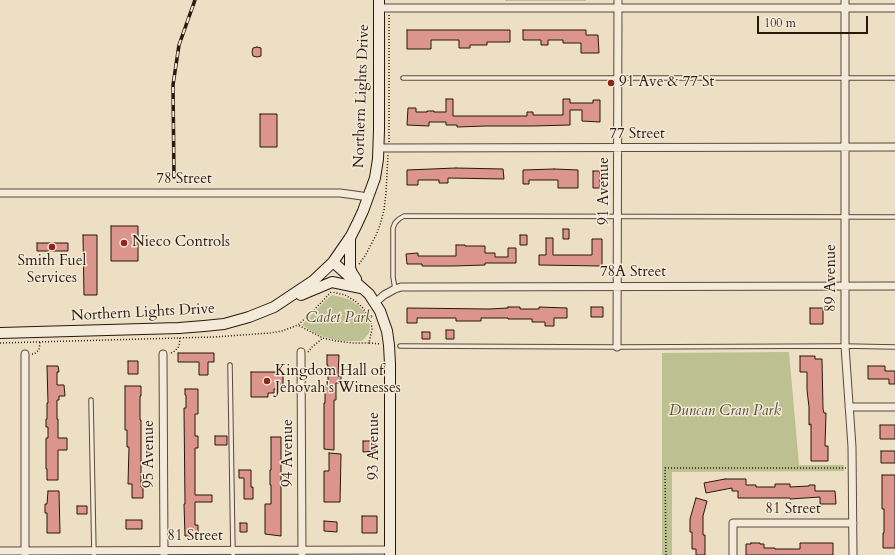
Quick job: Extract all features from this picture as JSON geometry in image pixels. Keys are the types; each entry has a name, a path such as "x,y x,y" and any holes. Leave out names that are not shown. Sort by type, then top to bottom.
{"main road":[{"name":"Northern Lights Drive","path":"0,333 224,324 249,318 281,303 313,281 333,262 358,224 375,178 378,148 379,4"},
{"path":"350,236 350,268 363,289"},
{"name":"93 Avenue","path":"333,262 369,294 385,324 389,345 390,364 390,553"},
{"path":"281,303 332,282 363,289"}],"street":[{"name":"89 Avenue","path":"845,0 845,346 853,468 853,555"},
{"path":"379,4 618,4 895,8"},
{"name":"91 Avenue","path":"617,347 618,4"},
{"name":"77 Street","path":"378,148 895,147"},
{"name":"78 Street","path":"0,193 340,194 368,197"},
{"name":"78A Street","path":"375,303 384,295 401,287 895,286"},
{"name":"94 Avenue","path":"301,352 302,553"},
{"path":"24,354 25,553"},
{"name":"95 Avenue","path":"162,354 164,553"},
{"path":"849,407 895,407"},
{"name":"81 Street","path":"733,555 733,523 853,523"},
{"name":"81 Street","path":"0,551 25,553 390,553"}],"lane":[{"path":"403,78 895,78"},
{"path":"395,289 392,277 392,228 399,219 404,216 895,217"},
{"path":"400,346 895,347"},
{"path":"230,365 233,553"},
{"path":"91,400 94,553"}],"path":[{"path":"369,343 372,329 371,321 362,307 345,295 331,292 298,325 323,338 336,341 389,345"},
{"path":"162,354 172,353 175,351 179,346 180,338"},
{"path":"301,361 312,347 323,338"},
{"path":"24,354 34,354 39,350 40,342"},
{"path":"666,555 665,468 853,468"}],"green space":[{"path":"586,0 586,1 505,1"},
{"name":"Cadet Park","path":"332,295 350,300 359,306 365,313 370,327 369,333 363,340 341,341 328,338 319,335 302,325"},
{"name":"Duncan Cran Park","path":"789,352 799,465 844,465 844,471 672,472 672,555 662,555 662,353"}],"building":[{"path":"407,30 510,30 510,42 487,42 487,45 470,45 470,48 459,48 459,40 431,40 431,49 407,49"},
{"path":"523,30 586,30 586,35 598,35 599,53 581,53 581,43 563,43 563,40 548,40 548,45 541,45 541,40 523,40"},
{"path":"253,48 261,48 261,56 257,57 253,56 252,52"},
{"path":"446,99 453,99 453,116 527,116 527,112 533,112 533,115 563,115 563,99 570,99 570,103 593,103 593,100 600,100 600,122 582,121 582,110 570,110 570,125 457,127 457,125 446,125 446,122 429,122 429,126 407,125 408,108 416,108 416,112 446,112"},
{"path":"260,114 277,114 277,147 260,147"},
{"path":"456,168 503,169 504,179 448,178 448,183 439,183 439,180 418,180 418,185 407,185 407,170"},
{"path":"523,170 578,170 578,188 558,188 558,180 529,180 529,184 523,184"},
{"path":"593,171 600,171 600,188 593,188"},
{"name":"Nieco Controls","path":"111,226 138,226 138,261 111,261"},
{"path":"563,229 569,229 569,239 563,239"},
{"path":"83,235 97,235 97,295 84,295"},
{"path":"520,235 527,235 527,245 520,245"},
{"path":"546,238 553,238 553,255 592,255 592,239 602,239 602,266 539,265 539,255 546,255"},
{"name":"Smith Fuel Services","path":"37,243 68,243 68,251 37,251"},
{"path":"456,245 485,246 485,253 495,253 495,257 508,257 508,248 516,248 516,263 485,263 485,265 453,266 422,266 422,264 407,264 406,254 418,253 418,256 456,256"},
{"path":"520,307 520,309 539,309 539,307 567,308 567,318 554,318 554,326 545,326 545,322 532,322 532,319 508,318 481,318 481,321 456,321 456,318 417,318 417,323 407,323 407,308 489,309"},
{"path":"591,307 603,307 603,317 591,317"},
{"path":"810,308 823,308 823,324 810,324"},
{"path":"446,330 454,330 454,339 446,339"},
{"path":"422,332 430,332 430,339 422,339"},
{"path":"178,353 214,353 214,362 208,362 208,375 199,375 199,362 178,362"},
{"path":"327,355 339,355 338,376 341,376 341,383 336,383 336,400 334,400 334,450 324,449 325,385 328,386"},
{"path":"800,356 815,356 815,359 822,359 823,409 824,413 826,413 825,446 828,446 828,461 811,461 811,424 809,425 807,372 800,372"},
{"path":"128,361 138,361 138,374 128,374"},
{"path":"47,366 58,366 59,372 57,372 57,385 64,385 65,396 59,396 59,400 57,400 57,419 58,438 67,438 67,450 58,450 58,480 47,480"},
{"path":"868,366 885,366 885,371 895,371 895,384 889,384 889,379 868,379"},
{"name":"Kingdom Hall of Jehovah's Witnesses","path":"251,372 283,372 283,389 274,389 274,393 268,393 268,397 251,397"},
{"path":"125,386 141,386 141,487 143,487 143,498 132,498 132,484 128,484 129,447 127,447 127,430 125,430"},
{"path":"185,389 198,389 198,414 195,414 195,436 198,436 198,448 195,448 195,495 212,495 212,502 195,502 195,525 198,525 198,533 194,533 194,536 185,536"},
{"path":"880,425 895,425 895,439 880,439"},
{"path":"215,436 227,436 227,445 215,445"},
{"path":"271,437 281,437 281,536 265,534 265,504 271,504"},
{"path":"363,441 375,441 375,451 363,452"},
{"path":"881,451 895,451 895,463 881,463"},
{"path":"329,453 341,454 340,502 324,502 324,471 329,471"},
{"path":"239,470 251,470 253,499 244,499 244,478 239,478"},
{"path":"882,475 895,475 895,548 883,548 884,509 882,509"},
{"path":"725,479 746,479 746,485 756,485 756,487 775,487 775,484 790,484 790,487 815,485 815,491 835,491 836,504 820,504 820,497 790,499 738,498 738,491 732,491 732,488 706,493 704,483"},
{"path":"48,491 59,491 60,533 47,533 47,513 45,513 45,504 47,504"},
{"path":"696,498 707,501 703,516 705,555 696,555 696,549 692,549 690,519"},
{"path":"77,506 87,506 87,514 77,514"},
{"path":"362,516 377,516 377,533 362,533"},
{"path":"126,520 142,520 142,529 126,529"},
{"path":"324,521 337,522 337,532 324,531"},
{"path":"240,523 247,523 247,532 240,532"},
{"path":"800,543 833,543 833,555 746,555 746,544 764,544 764,548 800,549"}],"railway":[{"path":"174,177 173,85 179,45 195,0"}],"place":[{"name":"91 Ave & 77 St","path":"611,83"},
{"name":"Nieco Controls","path":"124,243"},
{"name":"Smith Fuel Services","path":"52,247"},
{"name":"Kingdom Hall of Jehovah's Witnesses","path":"267,381"}]}
